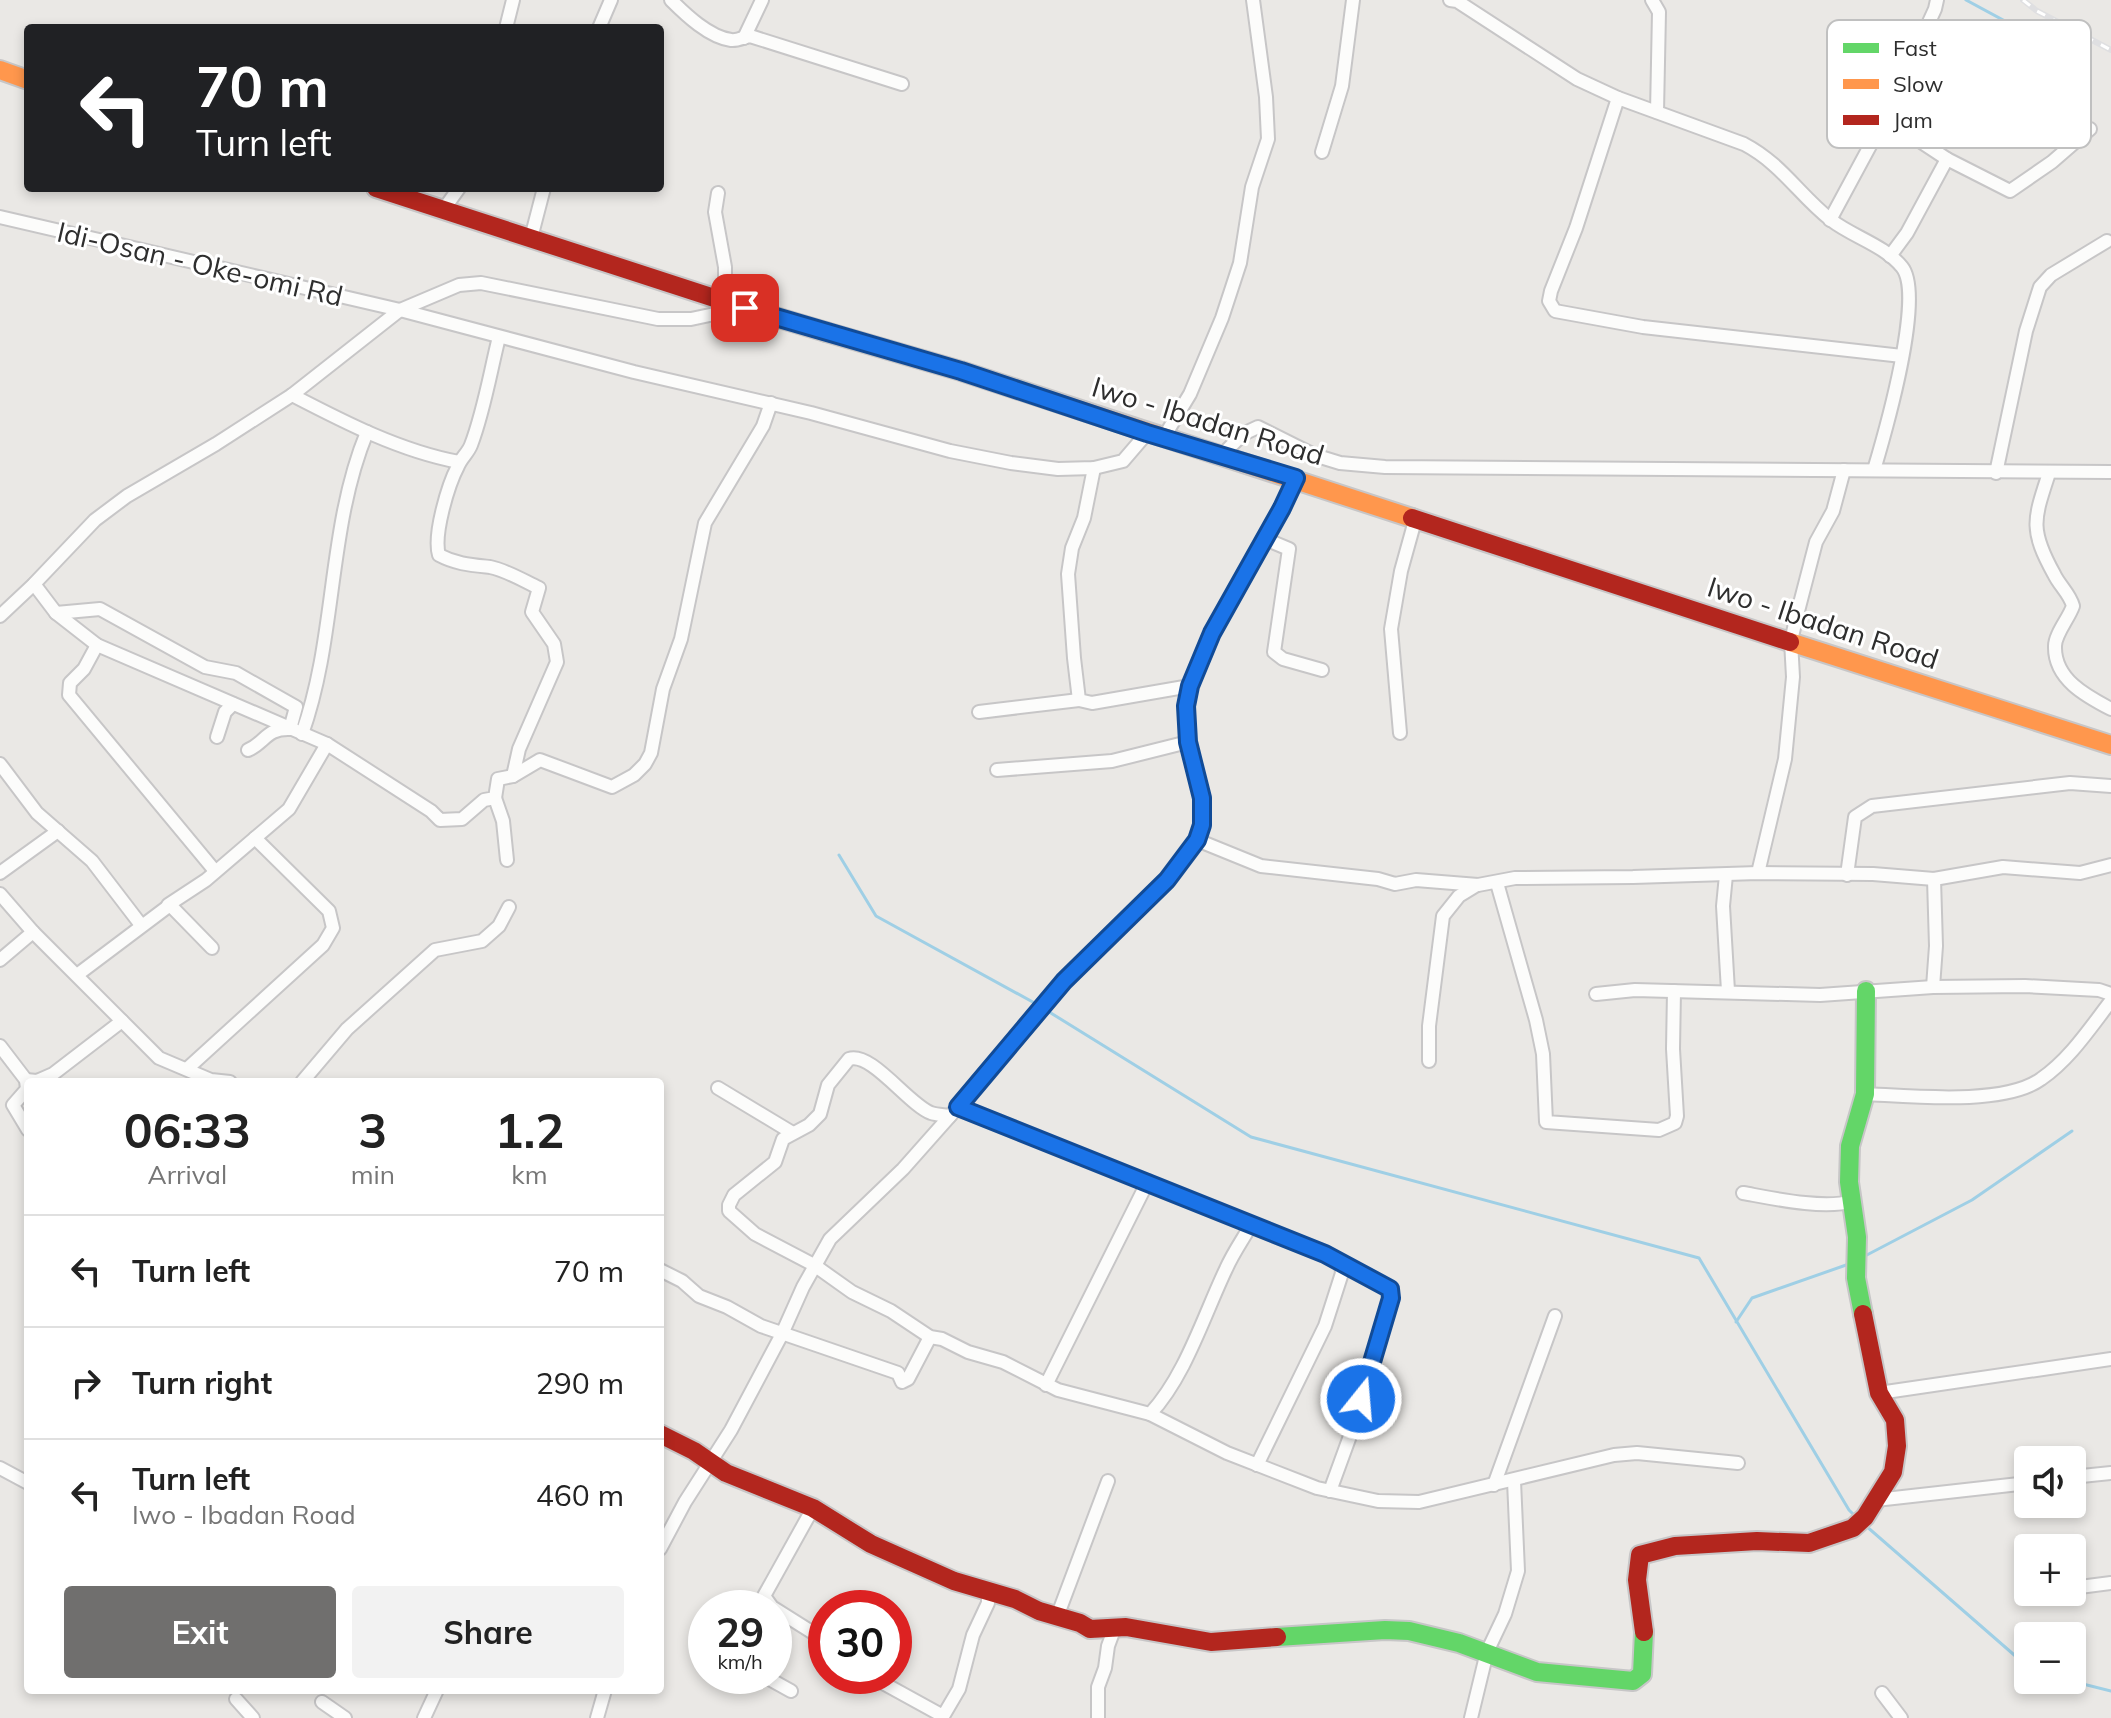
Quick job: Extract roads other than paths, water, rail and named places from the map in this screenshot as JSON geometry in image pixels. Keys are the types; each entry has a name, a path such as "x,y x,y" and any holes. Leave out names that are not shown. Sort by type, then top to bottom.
{"street":[{"path":"507,24 513,0"},
{"path":"601,24 611,0"},
{"path":"671,0 709,30 734,41 750,36 902,84"},
{"path":"744,38 762,0"},
{"path":"1079,700 1068,574 1094,468 1123,461 1156,435 1190,394 1222,318 1240,263 1252,187 1268,139 1266,97 1253,0"},
{"path":"1322,152 1342,86 1353,0"},
{"path":"1454,0 1509,33 1546,61 1618,98 1759,152 1787,174 1830,220 1890,256 1906,272 1910,306 1902,356 1874,470"},
{"path":"1652,0 1659,12 1657,112"},
{"path":"1930,20 1937,0"},
{"path":"0,70 24,79"},
{"path":"1618,98 1576,228 1551,291 1549,301 1555,311 1643,327 1902,356"},
{"path":"1830,220 1869,148"},
{"path":"1930,148 2010,191 2068,148"},
{"path":"1890,256 1907,233 1947,159"},
{"name":"Iwo - Ibadan Road","path":"389,192 745,308 961,371 1296,478 1580,575 2111,745"},
{"path":"444,209 456,192"},
{"path":"531,238 543,192"},
{"path":"718,193 715,212 724,256 725,301"},
{"name":"Idi-Osan - Oke-omi Rd","path":"0,217 400,310 950,451 1058,469 1094,468"},
{"path":"1996,473 2026,331 2040,287 2051,275 2107,241"},
{"path":"0,616 95,520 127,496 292,395 400,310 459,285 481,283 658,319 691,319 745,308"},
{"path":"499,337 474,438 470,450 459,462 450,486 435,544 439,555 476,567 491,567 539,588 532,612 554,644 557,662 519,749 513,776"},
{"path":"292,395 367,432 434,458 459,462"},
{"path":"507,860 503,821 495,798 498,779 513,776 540,760 612,787 634,775 645,764 651,753 663,689 681,639 705,523 763,426 771,403"},
{"path":"1221,456 1243,434 1258,427 1314,455 1340,463 1385,467 2111,472"},
{"path":"296,731 316,697 347,488 367,432"},
{"path":"1758,873 1772,822 1790,724 1793,677 1791,641 1816,542 1833,511 1844,470"},
{"path":"2049,473 2038,506 2035,529 2052,571 2073,606 2054,644 2057,659 2061,673 2076,689 2111,709"},
{"path":"664,1542 731,1430 830,1239 903,1169 1064,981 1167,880 1197,840 1202,825 1202,798 1188,742 1186,706 1190,686 1212,633 1296,478"},
{"path":"1400,733 1391,629 1401,571 1416,517"},
{"path":"1265,539 1289,549 1274,652 1283,659 1322,670"},
{"path":"34,584 56,613 97,645 327,744 431,811 440,820 462,819 484,800 495,798"},
{"path":"56,613 100,609 205,667 236,673 296,707 296,731"},
{"path":"97,645 84,669 70,683 69,695 215,871"},
{"path":"979,712 1079,700 1092,703 1190,686"},
{"path":"217,737 225,712 233,704"},
{"path":"248,750 257,746 269,732 296,731"},
{"path":"997,770 1112,761 1188,742"},
{"path":"77,975 215,871 289,809 327,744"},
{"path":"0,764 37,813 92,861 141,925"},
{"path":"1847,875 1855,817 1872,806 2070,783 2111,786"},
{"path":"0,873 58,831"},
{"path":"188,1068 323,945 333,928 329,911 255,838"},
{"path":"1197,840 1247,861 1288,870 1378,879 1395,884 1416,880 1478,885 1515,878 1758,873 1898,875 1934,879 2003,867 2080,873 2111,865"},
{"path":"1726,875 1723,906 1728,991"},
{"path":"1933,987 1936,946 1934,879"},
{"path":"1497,883 1543,1054 1546,1122 1659,1130 1675,1123 1674,991"},
{"path":"1429,1061 1429,1026 1443,916 1459,896 1478,885"},
{"path":"0,894 33,932 159,1058 188,1068 205,1078"},
{"path":"168,905 174,907 212,948"},
{"path":"305,1078 347,1029 435,950 482,941 499,926 509,907"},
{"path":"0,960 33,932"},
{"path":"1596,994 1728,991 1820,995 1933,987 2025,986 2099,990 2111,994"},
{"path":"664,1436 694,1451 726,1473 813,1508 871,1544 954,1581 1015,1599 1090,1629 1115,1627 1211,1642 1409,1631 1487,1652 1537,1672 1633,1681 1642,1674 1644,1656 1645,1631 1636,1568 1640,1555 1675,1546 1757,1541 1809,1543 1853,1528 1865,1517 1893,1472 1897,1446 1895,1420 1879,1393 1856,1278 1857,1237 1850,1146 1865,1094 1866,991"},
{"path":"1865,1094 1948,1098 1999,1094 2040,1081 2074,1049 2111,1001"},
{"path":"44,1078 122,1021"},
{"path":"0,1046 24,1078"},
{"path":"1330,1491 1354,1425 1391,1298 1390,1289 1325,1254 1198,1205 1183,1195 1148,1181 954,1111 932,1113 891,1084 868,1061 854,1057 828,1085 820,1114 809,1125 783,1139 775,1162 734,1195 729,1205 729,1211 755,1234 814,1265 852,1292 891,1311 930,1337 1003,1362 1046,1385 1150,1414 1257,1465 1330,1491 1378,1501 1419,1502 1514,1481 1578,1462 1637,1453 1738,1463"},
{"path":"718,1088 791,1132"},
{"path":"24,1092 13,1105 24,1123"},
{"path":"1046,1385 1148,1181"},
{"path":"1743,1193 1787,1201 1842,1205 1852,1201"},
{"path":"1150,1414 1160,1403 1188,1351 1228,1265 1251,1225"},
{"path":"1257,1465 1325,1326 1342,1273 1341,1264"},
{"path":"664,1272 682,1281 699,1296 761,1326 898,1373 902,1382 908,1379 930,1337"},
{"path":"1494,1485 1555,1316"},
{"path":"1879,1393 2111,1359"},
{"path":"0,1468 24,1481"},
{"path":"2086,1476 2111,1473"},
{"path":"1057,1617 1108,1481"},
{"path":"1471,1718 1487,1652 1505,1614 1518,1571 1514,1481"},
{"path":"1876,1500 2014,1485"},
{"path":"766,1590 813,1508"},
{"path":"2086,1586 2111,1583"},
{"path":"902,1694 942,1717 959,1689 973,1635 988,1603 988,1592"},
{"path":"1098,1718 1098,1687 1115,1627"},
{"path":"1882,1693 1901,1718"},
{"path":"424,1718 435,1694"},
{"path":"597,1718 604,1694"},
{"path":"236,1699 253,1718"},
{"path":"322,1702 345,1718"}],"waterway":[{"path":"1966,0 2003,20"},
{"path":"839,855 876,916 1040,1006"},
{"path":"1046,1010 1251,1137 1699,1258 1856,1517"},
{"path":"1863,1257 1972,1200 2072,1131"},
{"path":"1736,1322 1752,1298 1849,1264"},
{"path":"1865,1525 2014,1655"},
{"path":"2086,1685 2111,1691"}],"railway":[{"path":"2023,0 2054,20"},
{"path":"2091,39 2111,50"}]}
